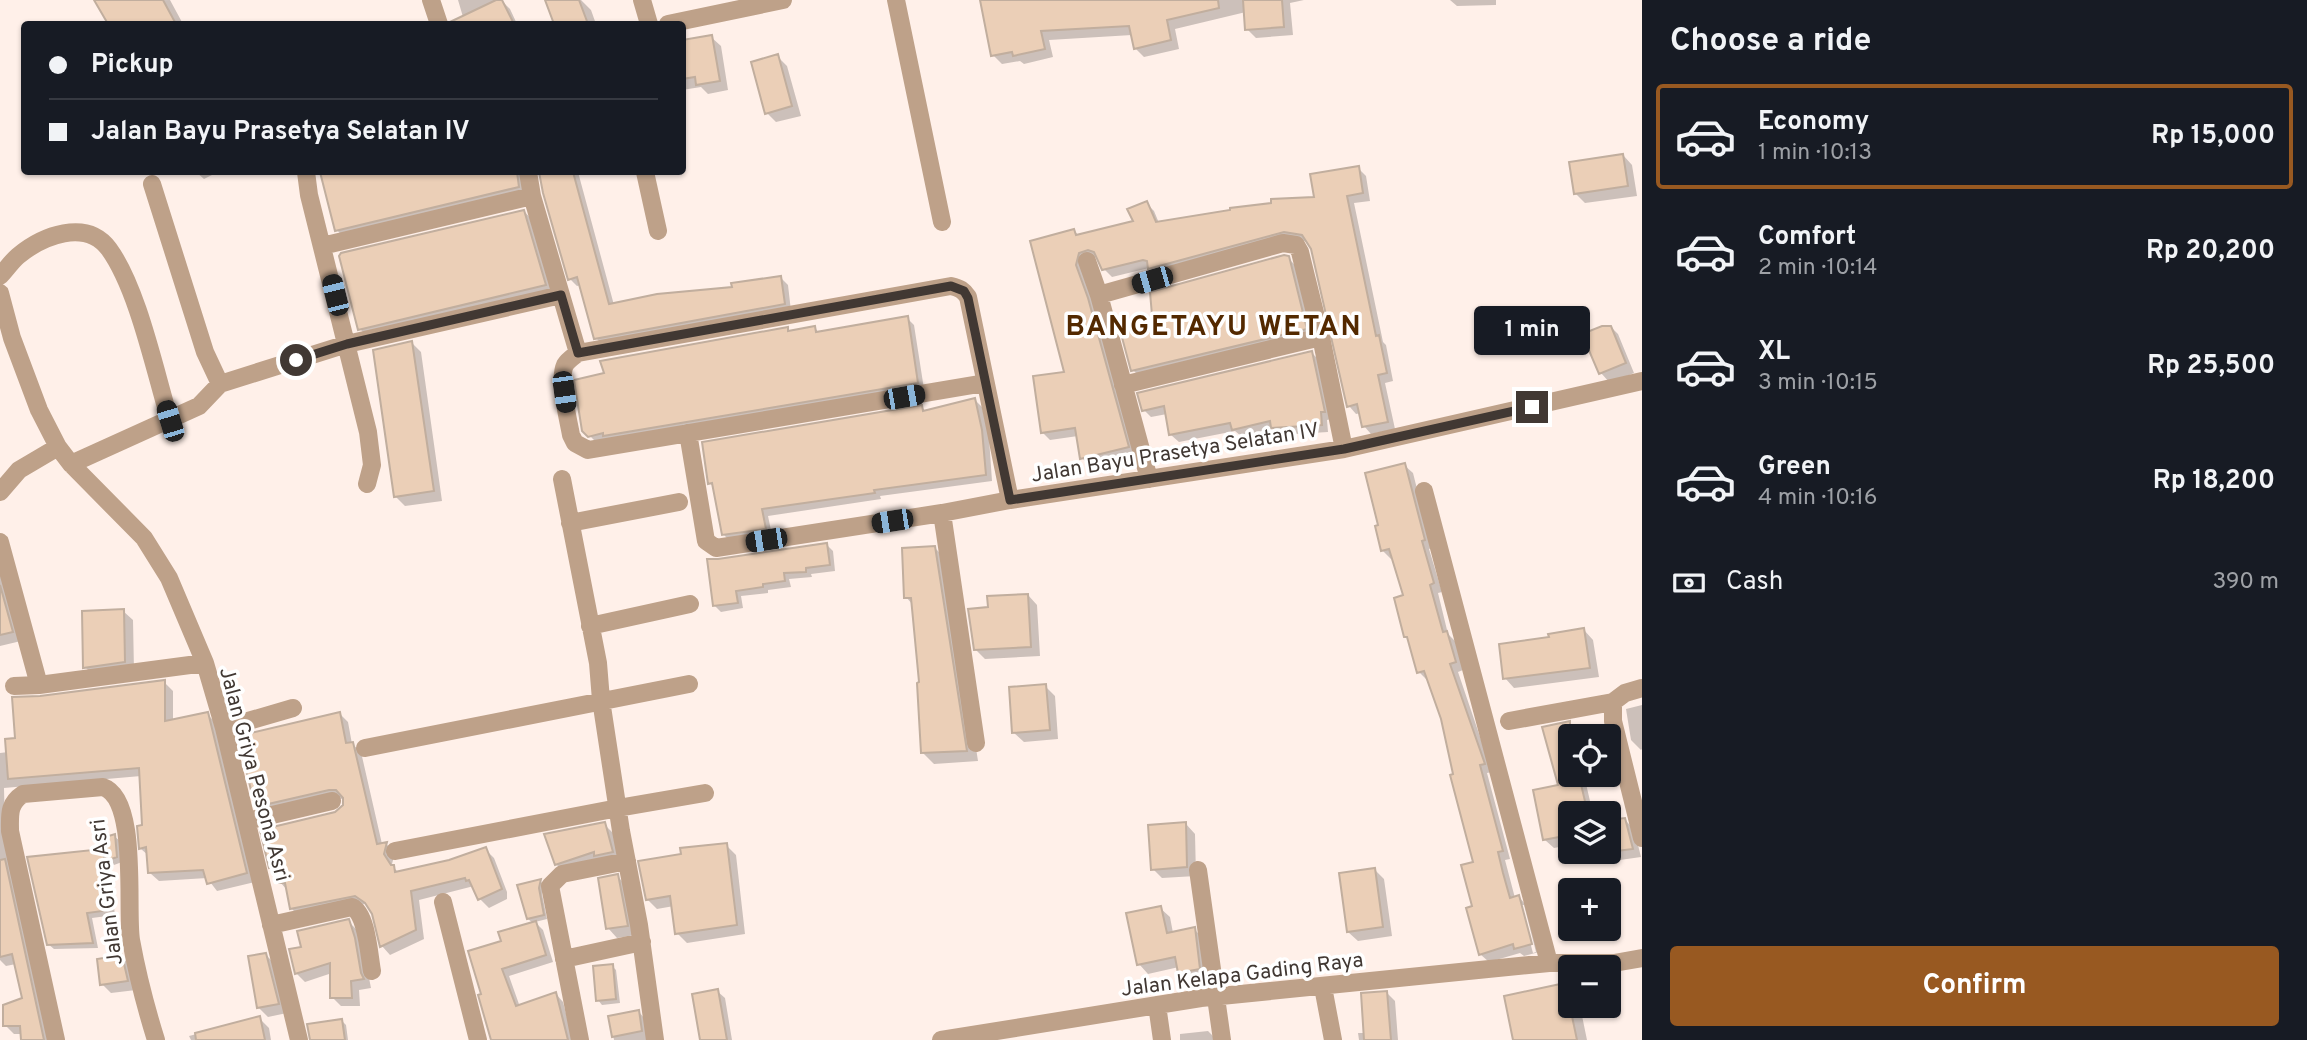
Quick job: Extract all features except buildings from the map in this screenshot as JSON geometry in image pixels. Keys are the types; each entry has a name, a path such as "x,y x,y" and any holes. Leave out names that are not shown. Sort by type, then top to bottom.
{"street":[{"path":"431,0 438,21"},
{"path":"642,0 648,21"},
{"path":"682,21 783,0"},
{"path":"896,0 942,222"},
{"path":"306,175 309,195 368,432 372,465 367,484"},
{"path":"528,175 578,353"},
{"path":"646,175 658,231"},
{"path":"152,184 205,352 220,384"},
{"path":"322,246 532,195"},
{"path":"0,276 18,256 56,234 86,232 108,247 131,291 170,421"},
{"path":"1099,295 1290,243 1296,244 1321,337 1344,449"},
{"path":"1087,261 1099,295 1149,479"},
{"path":"985,383 588,450 580,447 571,435 562,377 569,360 578,353 951,286 964,291 968,298 1010,500"},
{"path":"0,293 12,338 39,410 58,447 71,464 144,538 169,578 205,663"},
{"path":"71,464 199,406 220,384 347,344 561,295"},
{"path":"1123,385 1321,337"},
{"name":"Jalan Bayu Prasetya Selatan IV","path":"688,433 706,541 716,548 1344,449 1642,380"},
{"path":"0,492 19,470 58,447"},
{"path":"562,479 598,663 601,700 642,942 655,1040"},
{"path":"1424,491 1549,963"},
{"path":"570,523 679,502"},
{"path":"942,513 976,743"},
{"path":"0,542 39,685"},
{"path":"590,626 690,604"},
{"name":"Jalan Griya Pesona Asri","path":"13,686 205,663 224,727 299,1040"},
{"path":"365,748 689,684"},
{"path":"1508,720 1613,702 1625,693 1642,688"},
{"path":"1613,702 1612,721 1626,782 1640,817 1642,838"},
{"path":"224,727 293,708"},
{"name":"Jalan Griya Asri","path":"56,1040 10,831 10,808 15,799 23,794 103,787 115,796 122,813 130,866 131,939 156,1040"},
{"path":"395,851 705,793"},
{"path":"247,821 332,801"},
{"path":"580,1040 551,890 554,879 562,874 627,861"},
{"path":"1198,870 1222,1040"},
{"path":"443,902 478,1040"},
{"path":"271,925 352,907 358,910 362,918 372,971"},
{"path":"564,959 642,942"},
{"name":"Jalan Kelapa Gading Raya","path":"941,1040 1214,997 1549,963 1615,963 1642,958"},
{"path":"1323,986 1333,1040"},
{"path":"1157,1005 1162,1040"}],"district":[{"name":"BANGETAYU WETAN","path":"1214,325"}],"route":[{"path":"296,360 347,344 561,295 578,353 951,286 964,291 968,298 1010,500 1344,449 1532,407"}]}
